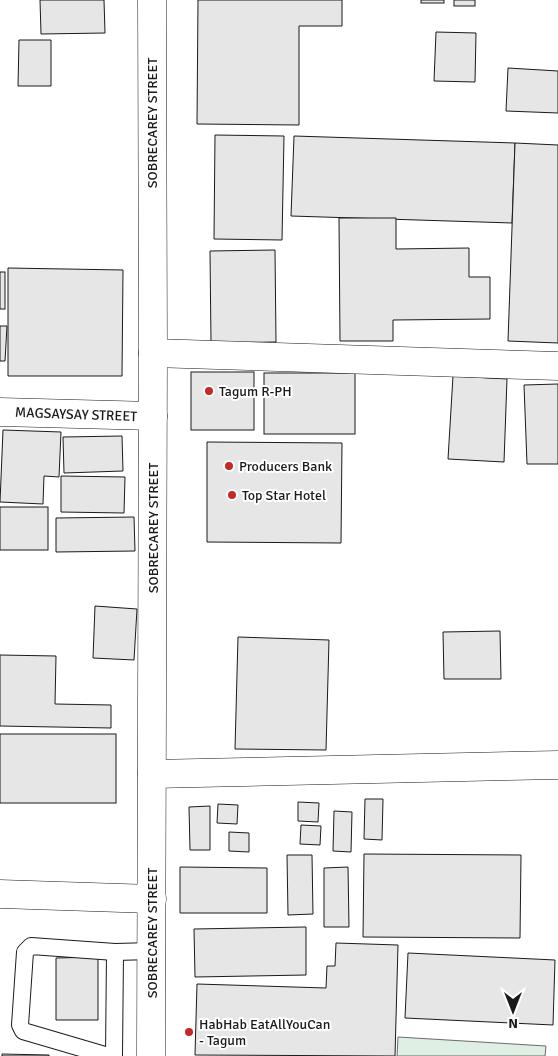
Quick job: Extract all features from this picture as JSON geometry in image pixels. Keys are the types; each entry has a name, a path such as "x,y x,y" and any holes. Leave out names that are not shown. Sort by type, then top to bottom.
{"street":[{"name":"SOBRECAREY STREET","path":"151,1056 152,0"},
{"path":"153,353 558,366"},
{"name":"MAGSAYSAY STREET","path":"0,412 153,416"},
{"path":"152,774 558,765"},
{"path":"0,894 152,899"}],"lane":[{"path":"108,1056 25,1032 20,1025 25,952 31,946 115,952 152,951"},
{"path":"114,1056 115,952"}],"green space":[{"path":"398,1037 546,1046 545,1056 397,1056"}],"building":[{"path":"40,0 104,0 105,33 41,34"},
{"path":"198,0 342,0 342,26 299,26 299,125 197,124"},
{"path":"421,0 444,0 444,3 421,3"},
{"path":"454,0 475,0 475,6 454,6"},
{"path":"436,32 476,33 475,82 434,81"},
{"path":"19,40 51,40 51,86 18,86"},
{"path":"508,68 558,71 558,113 506,111"},
{"path":"215,135 284,136 282,240 214,239"},
{"path":"294,136 515,143 512,223 291,216"},
{"path":"515,143 558,145 558,343 508,341"},
{"path":"339,218 396,218 396,249 469,248 469,277 490,277 490,319 393,320 393,341 340,341"},
{"path":"275,250 276,342 211,343 210,251"},
{"path":"8,268 123,270 122,376 8,376"},
{"path":"0,272 5,272 5,309 0,309"},
{"path":"0,326 7,326 5,361 0,361"},
{"path":"191,372 254,372 254,430 191,430"},
{"path":"264,373 355,373 355,434 264,434"},
{"path":"453,376 507,379 504,462 448,459"},
{"path":"558,384 558,464 527,464 524,385"},
{"path":"3,430 61,432 59,477 44,476 43,504 0,502"},
{"path":"122,436 123,471 64,473 63,437"},
{"path":"207,442 342,443 341,543 207,542"},
{"path":"61,476 125,477 124,513 61,512"},
{"path":"0,507 48,507 48,550 0,550"},
{"path":"134,517 135,551 56,552 56,518"},
{"path":"95,606 137,609 134,660 93,658"},
{"path":"500,631 501,679 444,679 443,632"},
{"path":"238,637 329,640 326,750 235,749"},
{"path":"0,655 56,656 55,704 111,705 111,728 0,726"},
{"path":"0,734 116,734 116,803 0,803"},
{"path":"365,799 383,799 382,840 364,839"},
{"path":"298,802 319,803 318,822 298,821"},
{"path":"218,804 238,805 237,824 217,823"},
{"path":"210,806 210,850 190,850 189,807"},
{"path":"334,811 352,812 351,852 333,851"},
{"path":"301,825 321,826 320,845 300,844"},
{"path":"229,832 249,833 249,852 229,851"},
{"path":"364,854 521,855 520,938 363,937"},
{"path":"287,855 312,855 313,914 288,915"},
{"path":"180,867 267,868 267,913 180,913"},
{"path":"348,867 349,927 324,927 324,868"},
{"path":"306,927 306,975 195,977 194,929"},
{"path":"336,943 398,945 395,1056 195,1055 197,984 326,988 327,966 335,966"},
{"path":"408,953 555,960 553,1025 405,1018"},
{"path":"98,957 98,1020 56,1020 56,958"},
{"path":"2,1054 49,1055 49,1056 2,1056"}],"place":[{"name":"Tagum R-PH","path":"209,391"},
{"name":"Producers Bank","path":"229,466"},
{"name":"Top Star Hotel","path":"232,495"},
{"name":"HabHab EatAllYouCan - Tagum","path":"189,1032"}]}
